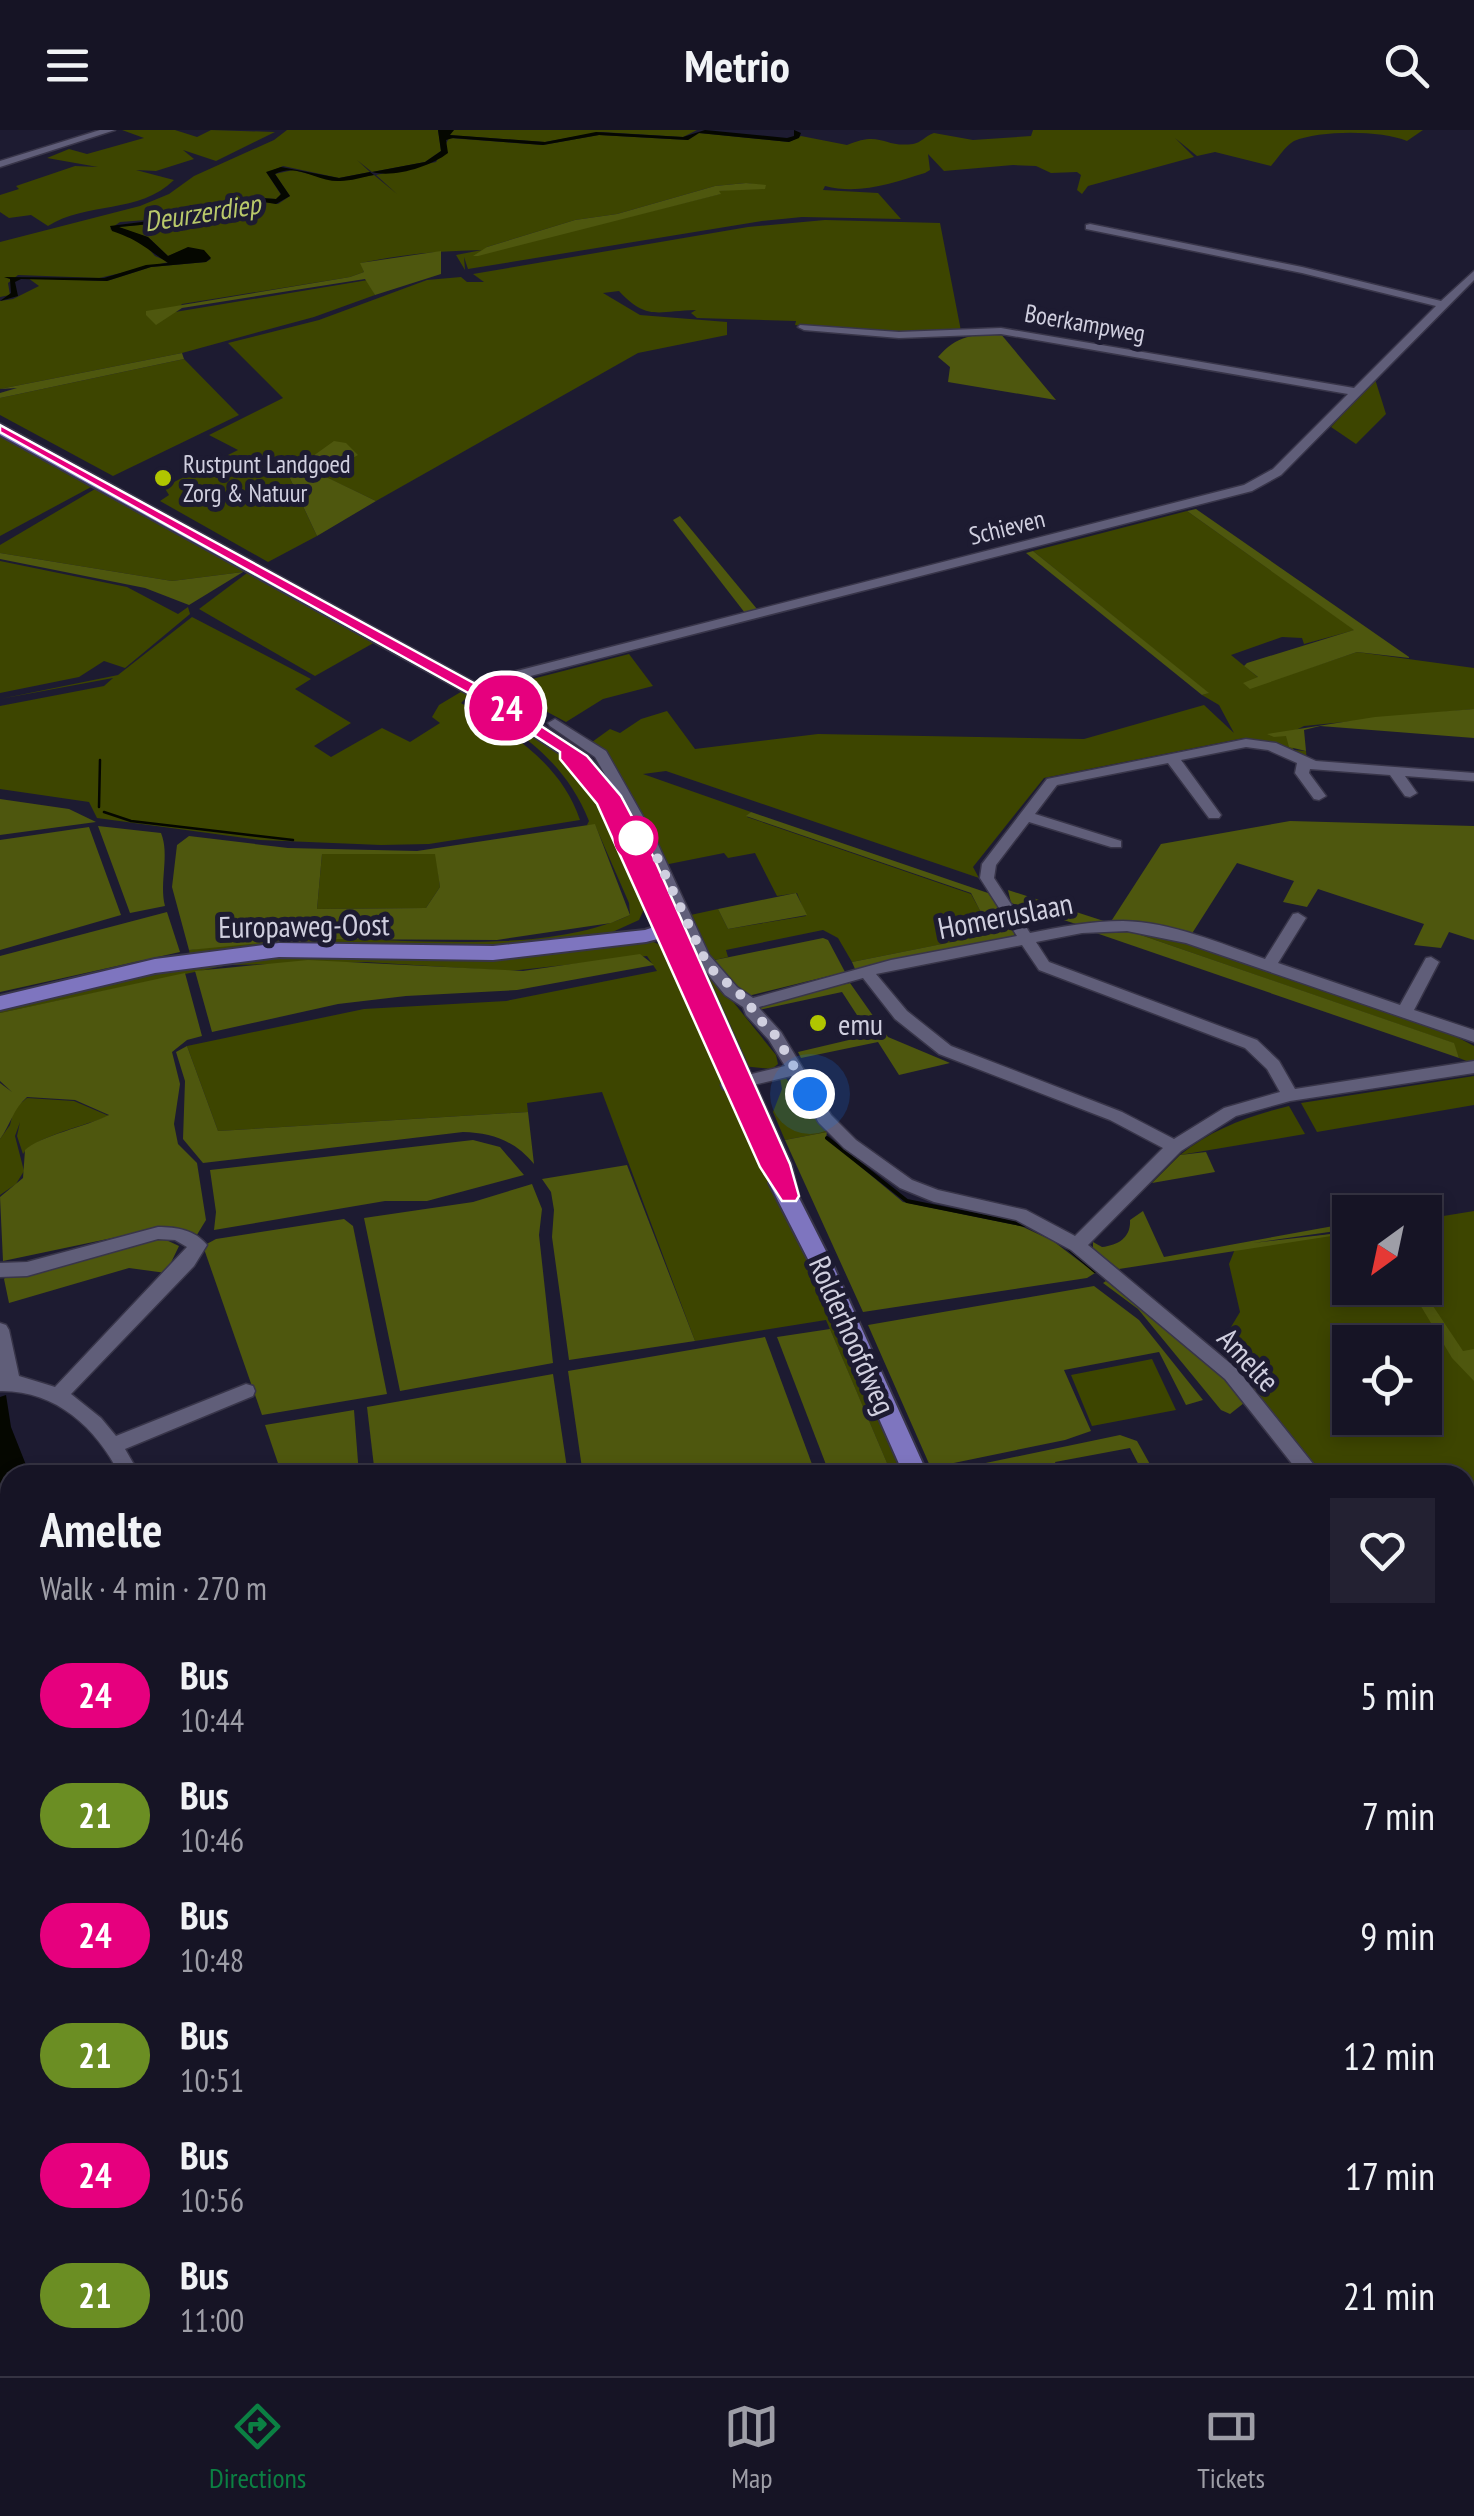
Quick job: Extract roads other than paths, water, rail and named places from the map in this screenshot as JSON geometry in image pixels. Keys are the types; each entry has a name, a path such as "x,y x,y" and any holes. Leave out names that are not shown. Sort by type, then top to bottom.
{"main road":[{"name":"Rolderhoofdweg","path":"0,429 547,726 575,750 665,928 737,1083 769,1167 789,1196 911,1465"},
{"name":"Europaweg-Oost","path":"0,1003 156,966 212,957 294,950 494,953 665,928"}],"street":[{"path":"0,164 110,130"},
{"path":"1090,227 1292,268 1443,305"},
{"name":"Schieven","path":"476,690 494,681 1248,488 1277,472 1474,274"},
{"name":"Boerkampweg","path":"804,327 899,335 1002,331 1357,392"},
{"path":"1290,1095 1272,1065 1251,1044 1050,970 1038,962 986,873 1048,785 1058,780 1254,742 1271,746 1304,764 1474,777"},
{"name":"Amelte","path":"575,750 600,754 647,836 708,966 751,1004 825,1118 878,1167 934,1196 1020,1215 1077,1245 1231,1374 1304,1465"},
{"path":"1172,758 1214,815"},
{"path":"1304,764 1302,773 1319,796"},
{"path":"1394,771 1410,793"},
{"path":"1026,816 1116,844"},
{"path":"1270,965 1298,918"},
{"name":"Homeruslaan","path":"751,1004 866,971 1082,928 1142,927 1178,934 1474,1036"},
{"path":"1405,1011 1431,962"},
{"path":"866,971 890,1007 921,1035 946,1050 1116,1116 1175,1147"},
{"path":"1077,1245 1175,1147 1230,1112 1290,1095 1474,1067"},
{"path":"737,1083 795,1069"},
{"path":"0,1270 27,1268 158,1234 178,1234 198,1246 58,1396"},
{"path":"0,1330 6,1383 58,1396 88,1416 114,1445 125,1465"},
{"path":"114,1445 246,1391"}],"water":[{"path":"438,130 454,130 450,135 545,142 596,132 683,137 705,130 787,138 794,136 794,130 801,133 789,142 699,133 688,140 599,135 543,145 453,138 446,140 448,153 431,163 401,172 372,172 425,162 441,151"},
{"name":"Deurzerdiep","path":"281,167 339,178 370,172 374,175 340,181 283,171 275,174 290,196 276,204 251,200 172,222 119,227 148,237 168,256 188,247 204,250 211,258 206,262 151,267 107,281 21,279 15,282 18,296 0,301 11,293 10,279 4,277 104,278 146,265 168,263 112,231 110,226 173,218 247,197 276,199 281,194 266,172"},
{"path":"6,1395 11,1427 26,1465 0,1465 0,1397"}],"waterway":[{"path":"99,807 100,760"},
{"path":"104,812 131,821 293,840"},
{"path":"827,1138 907,1201 1025,1225"},
{"path":"1068,1248 1095,1271"}],"place":[{"name":"Rustpunt Landgoed Zorg & Natuur","path":"163,478"},
{"name":"emu","path":"818,1023"}]}
